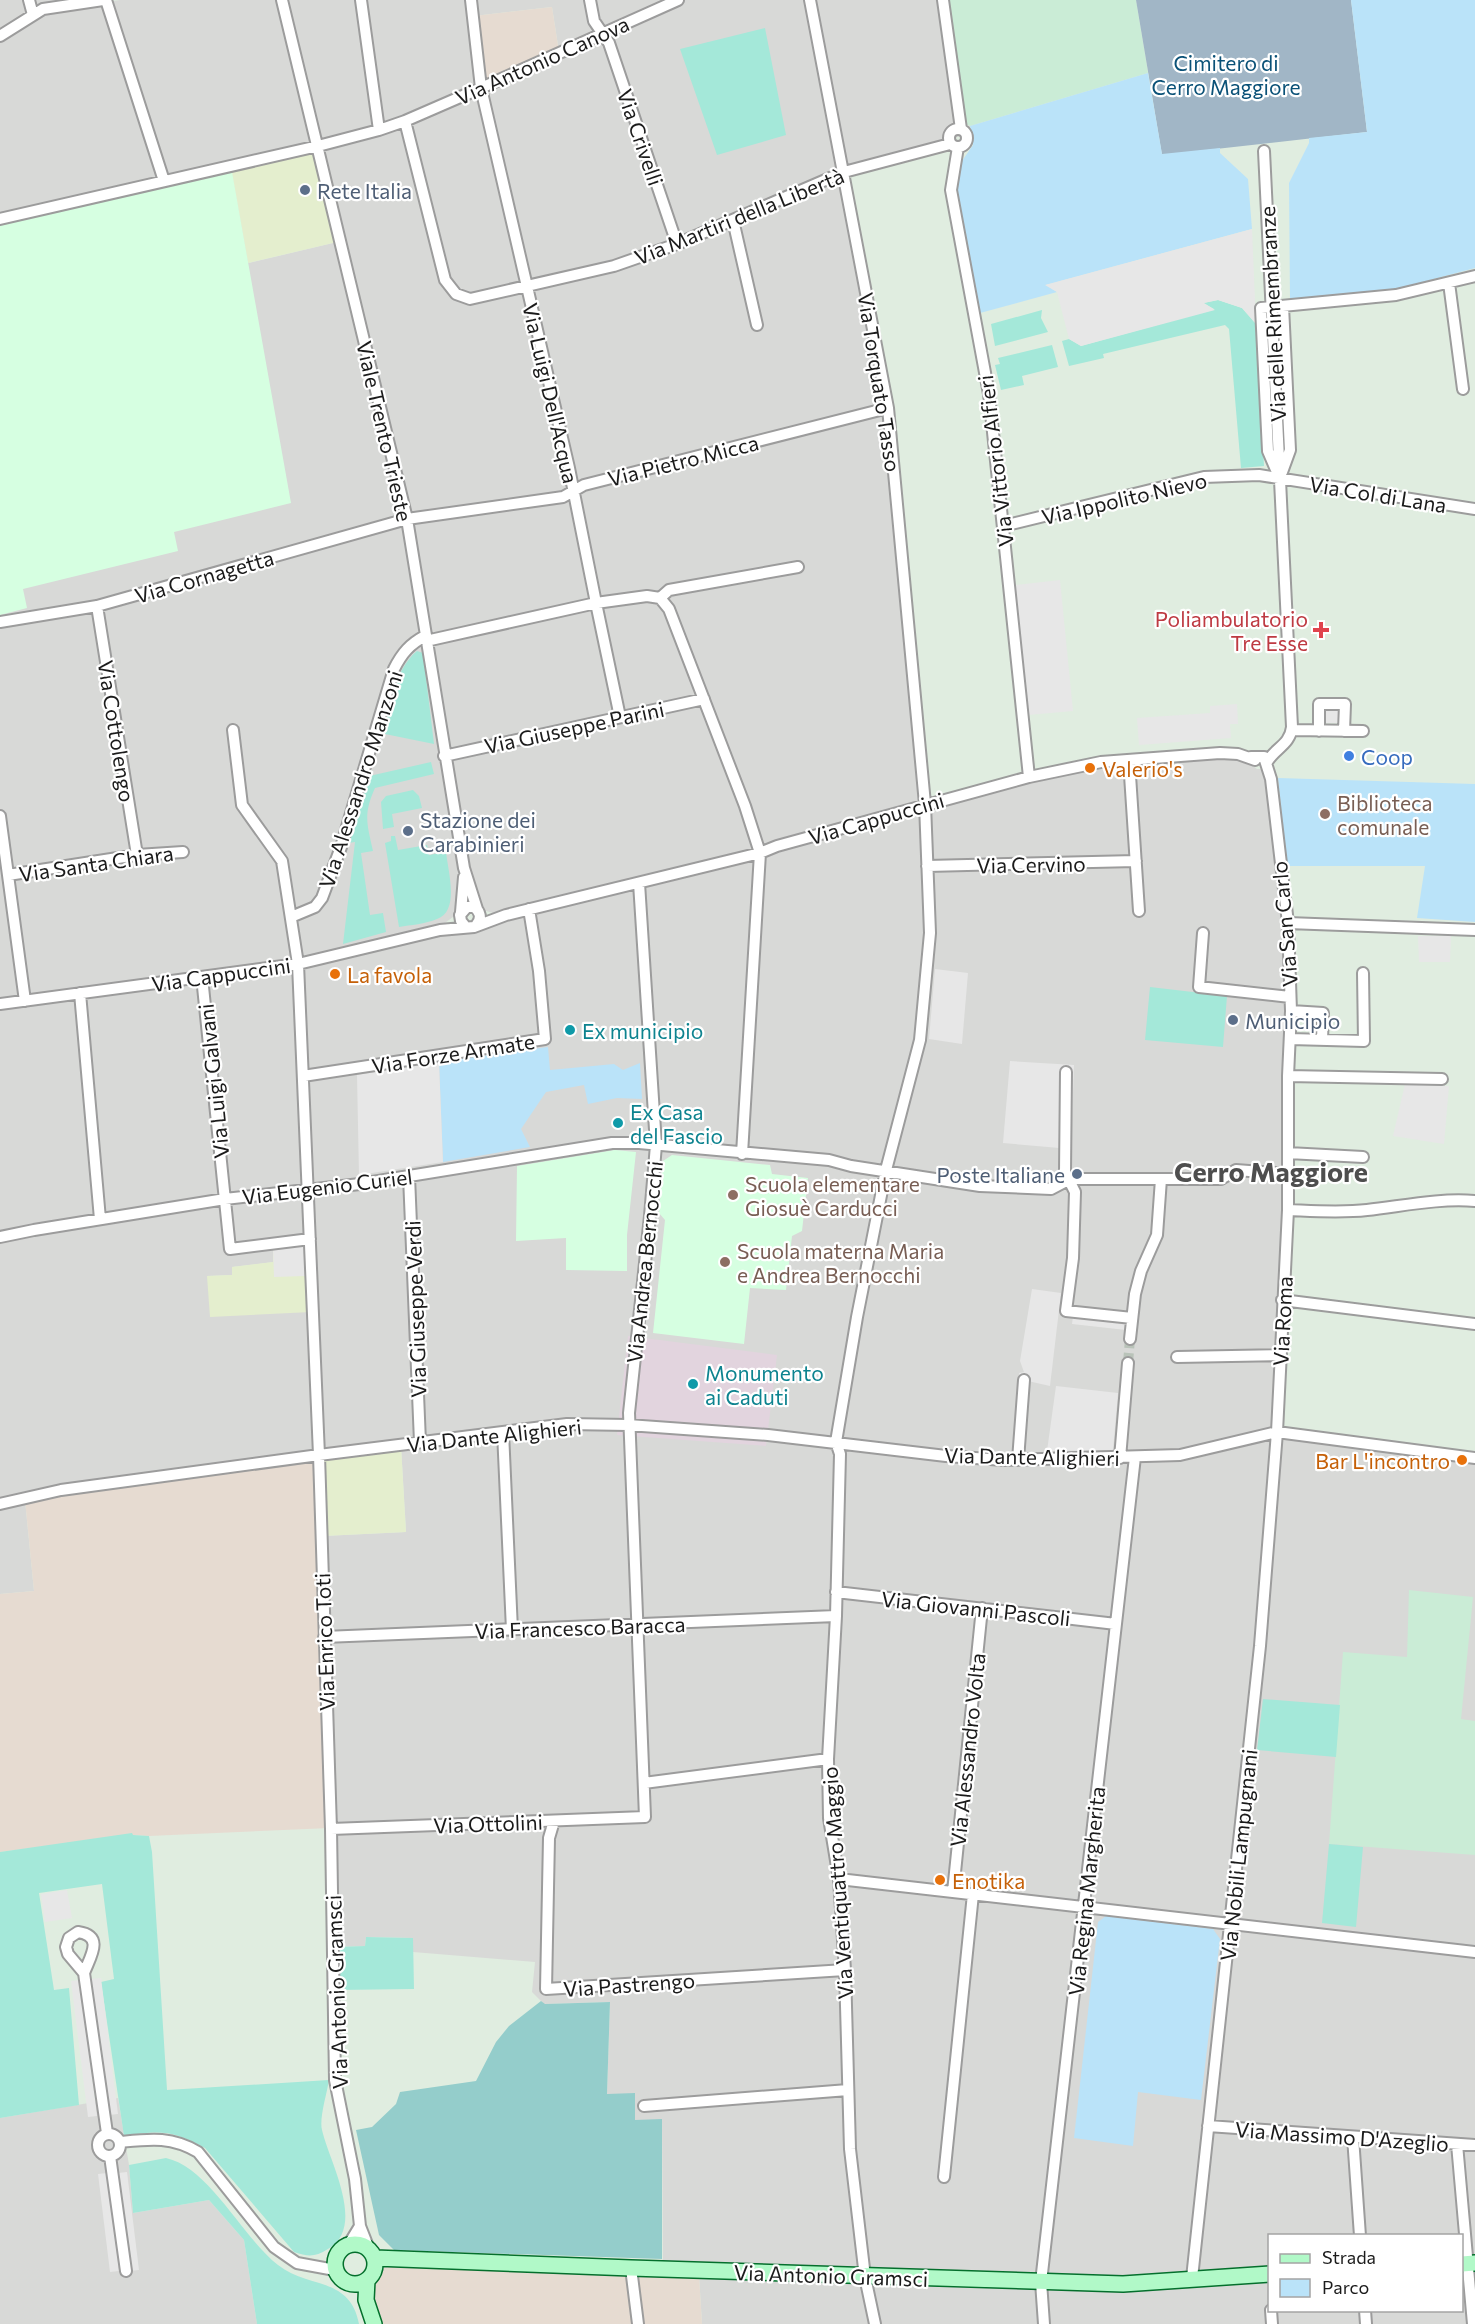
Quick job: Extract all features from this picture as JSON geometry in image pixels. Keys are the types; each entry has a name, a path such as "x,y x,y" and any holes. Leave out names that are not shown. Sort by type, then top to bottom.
{"street":[{"path":"29,0 33,15"},
{"path":"0,36 43,9 104,0 164,181"},
{"name":"Viale Trento Trieste","path":"282,0 406,519 464,868 477,910"},
{"path":"361,0 379,130"},
{"path":"471,0 481,88 527,287"},
{"name":"Via Crivelli","path":"591,0 594,21 609,43 677,244"},
{"name":"Via Antonio Canova","path":"405,120 678,0"},
{"name":"Via Torquato Tasso","path":"810,0 888,408 924,804 930,933 920,1040 886,1170"},
{"name":"Via Vittorio Alfieri","path":"943,0 961,129 966,133 967,139 964,145 954,145 951,190 989,394 1029,777"},
{"path":"0,219 318,146 379,130 405,120"},
{"name":"Via Luigi Dell'Acqua","path":"405,120 442,269 450,288 462,298 470,299 527,287 573,490 620,717"},
{"name":"Via Martiri della Libertà","path":"527,287 614,266 677,244 844,172 954,145"},
{"name":"Via delle Rimembranze","path":"1264,151 1292,730"},
{"path":"733,220 757,325"},
{"path":"1272,307 1396,295 1475,276"},
{"path":"1449,282 1462,388"},
{"name":"Via Pietro Micca","path":"406,519 563,496 584,485 888,408"},
{"name":"Via Ippolito Nievo","path":"1004,526 1204,477 1259,475 1280,478"},
{"name":"Via Col di Lana","path":"1280,478 1475,509"},
{"name":"Via Cornagetta","path":"0,622 97,606 406,519"},
{"path":"660,598 669,591 798,567"},
{"path":"426,638 596,603 646,596 660,598 669,609 745,806 760,853 742,1154"},
{"name":"Via Cottolengo","path":"97,606 137,855"},
{"name":"Via Alessandro Manzoni","path":"291,917 315,907 322,898 341,847 394,669 401,655 412,643 426,638"},
{"name":"Via Giuseppe Parini","path":"444,756 704,699"},
{"path":"1319,730 1319,704 1345,704 1344,731"},
{"path":"232,730 242,804 282,861 298,964 319,1455"},
{"path":"1262,761 1288,741 1292,730 1363,731"},
{"name":"Via Cappuccini","path":"477,924 529,909 760,853 777,846 924,804 1029,777 1101,762 1220,753 1262,761"},
{"path":"1128,760 1139,911"},
{"name":"Via San Carlo","path":"1262,761 1288,923 1291,1011 1287,1210"},
{"path":"0,816 25,1000"},
{"name":"Via Santa Chiara","path":"8,875 137,855 183,852"},
{"name":"Via Cervino","path":"927,867 1136,861"},
{"name":"Viale Trento Trieste","path":"460,913 464,868"},
{"name":"Via Andrea Bernocchi","path":"639,883 656,1145 628,1425 645,1817"},
{"path":"470,907 477,910 480,919 477,924 471,927 465,926 461,921 460,913 470,907"},
{"name":"Via Forze Armate","path":"303,1076 545,1039 539,971 529,909"},
{"name":"Via Cappuccini","path":"477,910 506,915"},
{"name":"Via Cappuccini","path":"440,930 460,913"},
{"path":"1288,923 1475,930"},
{"name":"Via Cappuccini","path":"0,1004 298,964 465,926"},
{"path":"1203,933 1199,987 1290,997"},
{"path":"1290,1039 1364,1041 1363,973"},
{"name":"Via Luigi Galvani","path":"202,977 230,1249 310,1239"},
{"path":"80,993 100,1219"},
{"path":"1291,1011 1323,1013 1322,1040"},
{"path":"1066,1072 1065,1172 1075,1192 1073,1258 1066,1311 1132,1318"},
{"path":"1288,1076 1443,1079"},
{"name":"Via Eugenio Curiel","path":"0,1237 225,1199 409,1176 612,1143 829,1160 851,1166 980,1186 1051,1189 1070,1179 1221,1179 1236,1170 1288,1174"},
{"path":"1288,1153 1363,1157"},
{"name":"Via Ventiquattro Maggio","path":"875,2324 865,2277 850,2149 845,1970 839,1879 829,1818 828,1760 836,1616 840,1454 836,1442 857,1317 886,1170"},
{"name":"Via Giuseppe Verdi","path":"409,1176 420,1442"},
{"path":"1131,1339 1135,1294 1141,1271 1157,1235 1161,1179"},
{"path":"1287,1210 1325,1212 1365,1210 1456,1199 1475,1201"},
{"name":"Via Roma","path":"1277,1432 1287,1210"},
{"path":"1282,1300 1475,1324"},
{"path":"1177,1357 1280,1355"},
{"path":"1120,1458 1128,1363"},
{"path":"1018,1460 1024,1380"},
{"name":"Via Dante Alighieri","path":"0,1504 61,1490 567,1424 628,1425 836,1442 946,1456 1018,1460 1179,1455 1277,1432"},
{"path":"503,1432 512,1630"},
{"path":"1277,1432 1475,1458"},
{"name":"Via Nobili Lampugnani","path":"1192,2278 1260,1646 1277,1432"},
{"name":"Via Enrico Toti","path":"319,1455 331,1829"},
{"name":"Via Regina Margherita","path":"1044,2324 1041,2282 1135,1457"},
{"name":"Via Giovanni Pascoli","path":"836,1592 1116,1624"},
{"name":"Via Alessandro Volta","path":"952,1892 982,1608"},
{"name":"Via Francesco Baracca","path":"324,1637 836,1616"},
{"path":"644,1783 828,1760"},
{"name":"Via Ottolini","path":"331,1829 645,1817"},
{"name":"Via Pastrengo","path":"554,1821 549,1838 546,1989 845,1970"},
{"name":"Via Antonio Gramsci","path":"331,1829 335,2080 356,2179 360,2226 371,2264 361,2284 350,2284"},
{"path":"839,1879 1475,1952"},
{"path":"944,2177 972,1894"},
{"path":"84,1973 107,2133"},
{"path":"644,2106 848,2090"},
{"name":"Via Massimo D'Azeglio","path":"1208,2126 1475,2145"},
{"path":"107,2133 116,2135 120,2142 117,2153 110,2156 100,2152 97,2145 99,2138 107,2133"},
{"path":"1353,2137 1360,2234"},
{"path":"120,2142 157,2138 187,2145 198,2152 274,2247 297,2262 316,2267 335,2265"},
{"path":"1457,2144 1473,2324"},
{"path":"110,2156 126,2271"},
{"path":"360,2226 349,2244 340,2250 335,2265 341,2279 350,2284 366,2301 374,2324"},
{"path":"349,2244 359,2244 371,2264 366,2301"},
{"name":"Via Antonio Gramsci","path":"371,2264 393,2259 865,2277 1123,2284 1268,2275"},
{"path":"631,2268 638,2324"}],"shaded area":[{"path":"0,0 85,0 43,6 0,33"},
{"path":"120,0 280,0 316,149 249,263 337,242 403,517 461,867 457,914 438,928 295,962 0,1002 0,39 44,11"},
{"path":"284,0 673,0 559,52 552,7 474,16 482,87 404,120 318,145"},
{"path":"682,0 807,0 887,406 563,495 409,516 319,148 378,131"},
{"path":"810,0 948,0 966,124 970,126 971,134 930,143 844,171"},
{"path":"948,0 1136,0 1148,73 970,126 966,124"},
{"path":"552,7 559,52 482,87 474,16"},
{"path":"765,28 786,135 717,155 680,49"},
{"path":"316,149 337,242 248,263 231,169"},
{"path":"232,172 291,503 174,532 178,551 23,589 27,608 0,615 0,225"},
{"path":"1252,229 1256,324 1242,308 1218,300 1204,303 1215,310 1081,346 1069,339 1057,292 1045,285"},
{"path":"1218,300 1242,308 1256,324 1264,466 1241,468 1229,329 1225,325 1103,354 1104,358 1069,366 1062,341 1069,339 1081,346 1214,309 1203,303"},
{"path":"1042,310 1041,318 1048,332 995,346 991,324"},
{"path":"1052,345 1058,367 1022,376 1024,385 1001,390 995,365 1000,364 998,358"},
{"path":"887,410 923,803 777,844 507,913 493,913 479,909 467,867 409,521 564,498 585,487"},
{"path":"1060,580 1073,711 1028,715 1015,585"},
{"path":"417,651 423,653 434,744 380,733 398,678 409,659"},
{"path":"1237,704 1238,724 1230,724 1231,738 1139,745 1137,718 1210,713 1210,706"},
{"path":"1319,704 1345,704 1345,723 1319,723"},
{"path":"1238,755 1257,769 1264,769 1270,778 1289,995 1276,1430 1183,1452 1005,1457 632,1423 321,1452 301,966 923,806 1101,764"},
{"path":"431,762 434,774 375,788 367,819 373,851 361,853 370,915 383,913 386,932 343,944 355,842 348,843 365,777"},
{"path":"413,790 419,796 422,808 392,814 394,827 383,829 381,802 386,796"},
{"path":"391,836 395,836 398,850 427,845 429,855 446,852 451,890 448,908 444,915 423,923 399,927 385,843 391,841"},
{"path":"1418,936 1451,936 1450,962 1419,962"},
{"path":"296,967 308,1241 274,1262 232,1267 232,1275 207,1276 311,1312 316,1452 0,1501 0,1007"},
{"path":"935,969 968,973 962,1044 929,1039"},
{"path":"1150,987 1227,996 1223,1047 1145,1040"},
{"path":"1010,1061 1074,1065 1071,1149 1003,1143"},
{"path":"439,1062 443,1162 359,1175 357,1075"},
{"path":"1405,1084 1449,1086 1444,1144 1393,1136"},
{"path":"615,1150 636,1152 627,1235 627,1271 566,1270 566,1238 516,1241 517,1166"},
{"path":"672,1155 770,1165 772,1174 808,1178 802,1231 792,1236 786,1290 750,1288 744,1344 653,1333 665,1220 659,1213 663,1161"},
{"path":"308,1241 311,1312 210,1317 207,1276 232,1275 232,1267 273,1262 273,1246"},
{"path":"304,1244 305,1276 274,1277 273,1249"},
{"path":"1032,1289 1061,1293 1050,1386 1019,1379 1019,1373 1024,1372 1020,1361"},
{"path":"1074,1308 1127,1314 1126,1330 1072,1324"},
{"path":"628,1336 777,1355 766,1446 617,1435"},
{"path":"1056,1386 1118,1393 1113,1450 1047,1451"},
{"path":"567,1427 834,1443 839,1454 826,1756 862,2273 663,2267 662,2120 635,2120 607,2094 610,2002 544,2004 532,1992 535,1962 413,1952 413,1938 366,1937 365,1946 336,1947 323,1536 406,1532 401,1446"},
{"path":"1275,1434 1229,1921 841,1877 831,1819 838,1444 945,1458 1165,1458"},
{"path":"1279,1434 1475,1460 1475,1948 1233,1921"},
{"path":"401,1446 406,1532 323,1536 321,1456"},
{"path":"316,1457 330,1828 133,1835 0,1852 0,1594 34,1591 25,1500"},
{"path":"25,1500 34,1591 0,1594 0,1506"},
{"path":"1409,1590 1473,1597 1461,1719 1475,1721 1475,1855 1329,1844 1343,1652 1407,1657"},
{"path":"1263,1699 1340,1705 1336,1757 1257,1750"},
{"path":"132,1833 149,1836 152,1852 167,2090 329,2080 321,2125 337,2175 345,2210 344,2225 339,2239 319,2254 308,2255 294,2252 205,2148 166,2133 124,2136 101,1982 114,1979 102,1884 39,1893 54,1990 69,1988 79,2105 0,2118 0,1852"},
{"path":"1329,1844 1363,1847 1356,1927 1322,1923"},
{"path":"841,1881 1475,1953 1475,2261 1463,2262 1463,2234 1268,2234 1268,2272 1124,2282 867,2275 852,2150"},
{"path":"67,1890 72,1918 45,1922 41,1894"},
{"path":"366,1937 413,1938 414,1989 337,1990 336,1947 365,1946"},
{"path":"101,1978 118,2114 109,2115 91,1979"},
{"path":"80,1980 97,2116 88,2117 71,1981"},
{"path":"541,2001 545,2004 610,2002 607,2094 635,2093 635,2120 662,2119 662,2259 394,2250 379,2235 356,2130 372,2127 396,2104 400,2092 476,2081 496,2042 509,2026"},
{"path":"118,2098 129,2165 133,2213 209,2200 244,2240 257,2324 0,2324 0,2118"},
{"path":"166,2158 182,2164 197,2175 278,2265 302,2278 337,2291 347,2298 359,2324 257,2324 244,2240 209,2200 133,2213 129,2165"},
{"path":"127,2172 139,2270 130,2271 118,2173"},
{"path":"107,2173 119,2271 110,2272 98,2174"},
{"path":"416,2262 699,2275 702,2324 376,2324 371,2281 378,2269"},
{"path":"1475,2265 1475,2324 702,2324 699,2275 867,2278 1268,2276 1268,2312 1463,2312 1463,2266"}],"green space":[{"name":"Cimitero di Cerro Maggiore","path":"1136,0 1351,0 1367,132 1162,155"},
{"path":"1351,0 1475,0 1475,268 1393,290 1290,300 1289,183 1309,143 1309,138 1367,132"},
{"path":"1148,73 1162,154 1220,148 1220,153 1248,179 1252,229 1046,285 1057,292 980,313 953,174 973,145 970,126"},
{"path":"1278,778 1475,784 1475,922 1417,918 1425,866 1287,866"},
{"path":"548,1047 550,1070 614,1064 623,1070 640,1063 642,1099 617,1098 588,1104 584,1085 546,1092 521,1129 530,1147 443,1162 439,1062"},
{"path":"1106,1916 1213,1929 1220,1939 1201,2100 1138,2092 1133,2146 1074,2138 1098,1922"}],"tunnel":[{"path":"1128,1363 1130,1339"}],"place":[{"name":"Rete Italia","path":"305,190"},
{"name":"Poliambulatorio Tre Esse","path":"1321,630"},
{"name":"Coop","path":"1349,756"},
{"name":"Valerio's","path":"1090,768"},
{"name":"Biblioteca comunale","path":"1325,814"},
{"name":"Stazione dei Carabinieri","path":"408,831"},
{"name":"La favola","path":"335,974"},
{"name":"Municipio","path":"1233,1020"},
{"name":"Ex municipio","path":"570,1030"},
{"name":"Ex Casa del Fascio","path":"618,1123"},
{"name":"Poste Italiane","path":"1077,1174"},
{"name":"Scuola elementare Giosuè Carducci","path":"733,1195"},
{"name":"Scuola materna Maria e Andrea Bernocchi","path":"725,1262"},
{"name":"Monumento ai Caduti","path":"693,1384"},
{"name":"Bar L'incontro","path":"1462,1460"},
{"name":"Enotika","path":"940,1880"}],"district":[{"name":"Cerro Maggiore","path":"1271,1171"}]}
